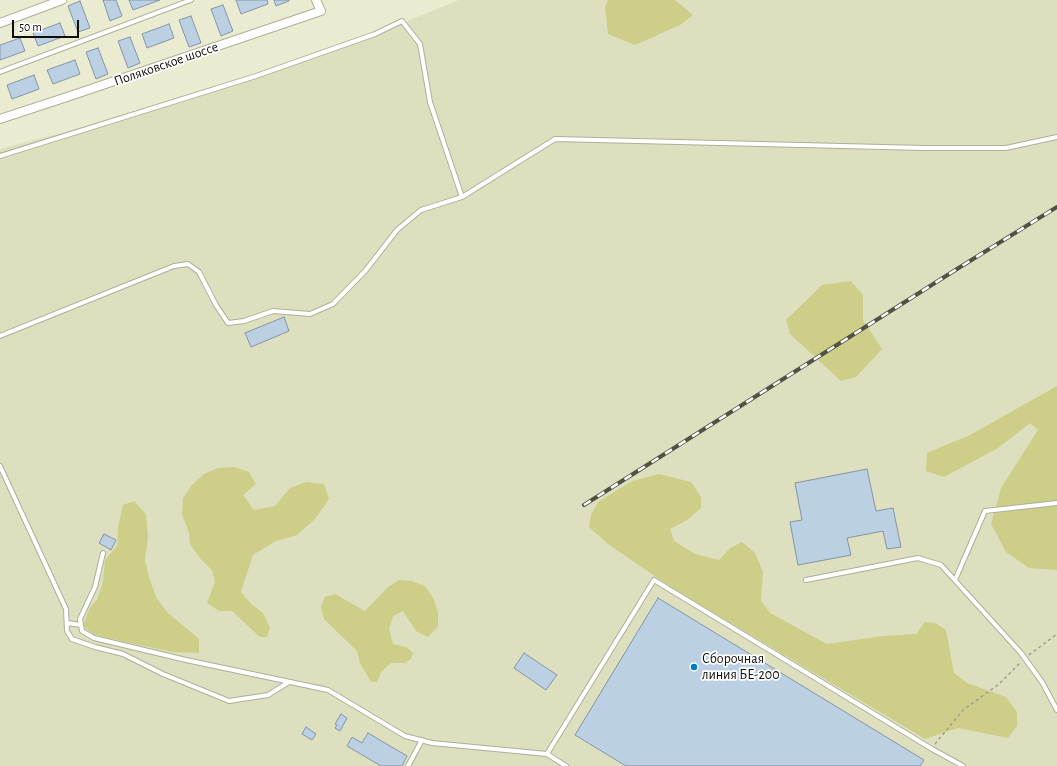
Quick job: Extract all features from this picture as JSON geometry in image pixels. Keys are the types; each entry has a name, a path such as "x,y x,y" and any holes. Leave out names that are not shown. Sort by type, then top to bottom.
{"street":[{"path":"0,23 62,0"},
{"name":"Поляковское шоссе","path":"0,119 321,11 316,0"}],"lane":[{"path":"0,72 191,0"},
{"path":"0,156 256,76 375,34 402,21 420,44 430,102 462,198"},
{"path":"0,336 174,266 188,264 199,272 216,305 228,323 244,321 273,311 310,314 333,304 366,270 397,230 421,210 462,198 555,139 924,148 1006,148 1057,137"},
{"path":"0,466 66,609 67,631 72,639 123,654 163,674 229,701 268,694 289,682"},
{"path":"955,580 985,511 1057,503"},
{"path":"104,553 95,587 80,619 82,631 94,638 186,660 328,690 405,736 432,743 546,754 566,766"},
{"path":"806,580 918,558 942,565 1025,658 1042,682 1057,710"},
{"path":"546,754 654,580 932,749 963,766"},
{"path":"67,623 81,625"},
{"path":"408,766 422,740"}],"path":[{"path":"932,749 938,739 963,710 999,684 1025,658 1057,634"}],"shaded area":[{"path":"459,0 1057,0 1057,766 0,766 0,149 187,101 405,22"}],"green space":[{"path":"608,0 675,0 693,15 680,25 635,45 608,34 605,7"},
{"path":"851,281 863,295 863,320 882,349 856,377 841,381 790,334 786,320 822,285"},
{"path":"1057,386 1057,570 1029,568 1006,552 991,524 1001,488 1038,430 1030,423 998,448 944,477 926,471 927,453 970,435"},
{"path":"234,467 249,472 256,484 243,495 254,510 275,506 290,488 306,482 324,484 329,499 315,519 297,535 276,541 253,555 241,592 251,604 263,613 270,628 267,637 260,637 232,611 219,611 207,603 215,582 212,570 200,558 190,544 189,533 182,514 183,498 192,485 204,474 218,468"},
{"path":"659,474 691,482 701,497 701,508 687,520 670,529 674,541 695,554 719,560 730,548 742,542 755,553 763,572 761,601 770,613 827,644 884,636 916,634 925,622 935,623 946,630 954,673 967,683 1006,697 1017,712 1017,726 1008,738 958,728 925,739 674,589 608,544 589,527 591,515 598,502 632,481"},
{"path":"134,501 146,514 148,537 145,560 156,597 168,613 199,639 199,653 173,652 125,642 93,634 83,626 90,607 97,600 103,582 105,560 117,546 118,527 123,505"},
{"path":"399,580 412,581 425,586 433,598 438,612 438,626 428,637 416,631 403,611 393,616 389,629 393,644 406,647 413,653 411,659 405,663 391,663 381,672 377,682 371,682 360,663 357,651 324,619 321,606 325,597 335,594 365,611 388,587"}],"building":[{"path":"103,0 116,0 122,16 110,21"},
{"path":"129,0 160,0 133,10"},
{"path":"236,0 267,0 268,4 241,14"},
{"path":"274,0 289,0 289,1 276,6"},
{"path":"80,1 90,28 78,32 68,6"},
{"path":"223,5 233,31 221,36 211,9"},
{"path":"191,16 201,43 189,47 179,20"},
{"path":"60,23 65,36 38,46 33,33"},
{"path":"169,24 174,38 147,48 142,34"},
{"path":"130,37 140,63 128,68 118,41"},
{"path":"20,38 25,51 0,60 0,45"},
{"path":"98,48 108,74 96,79 86,52"},
{"path":"75,60 80,74 53,84 47,70"},
{"path":"34,75 39,89 12,99 7,85"},
{"path":"284,317 289,331 251,347 245,333"},
{"path":"867,469 876,511 893,508 901,547 887,549 883,531 847,538 851,555 798,565 790,522 802,520 795,483"},
{"path":"104,534 116,540 111,550 99,543"},
{"name":"Сборочная линия БЕ-200","path":"658,598 924,760 920,766 626,766 575,735"},
{"path":"524,653 557,675 546,690 514,668"},
{"path":"341,714 347,718 340,731 335,728 337,725 335,724"},
{"path":"306,727 316,734 312,740 302,734"},
{"path":"368,733 407,756 402,766 381,766 347,746 352,737 362,743"}],"railway":[{"path":"584,505 1057,207"}],"place":[{"name":"Сборочная линия БЕ-200","path":"694,667"}]}
